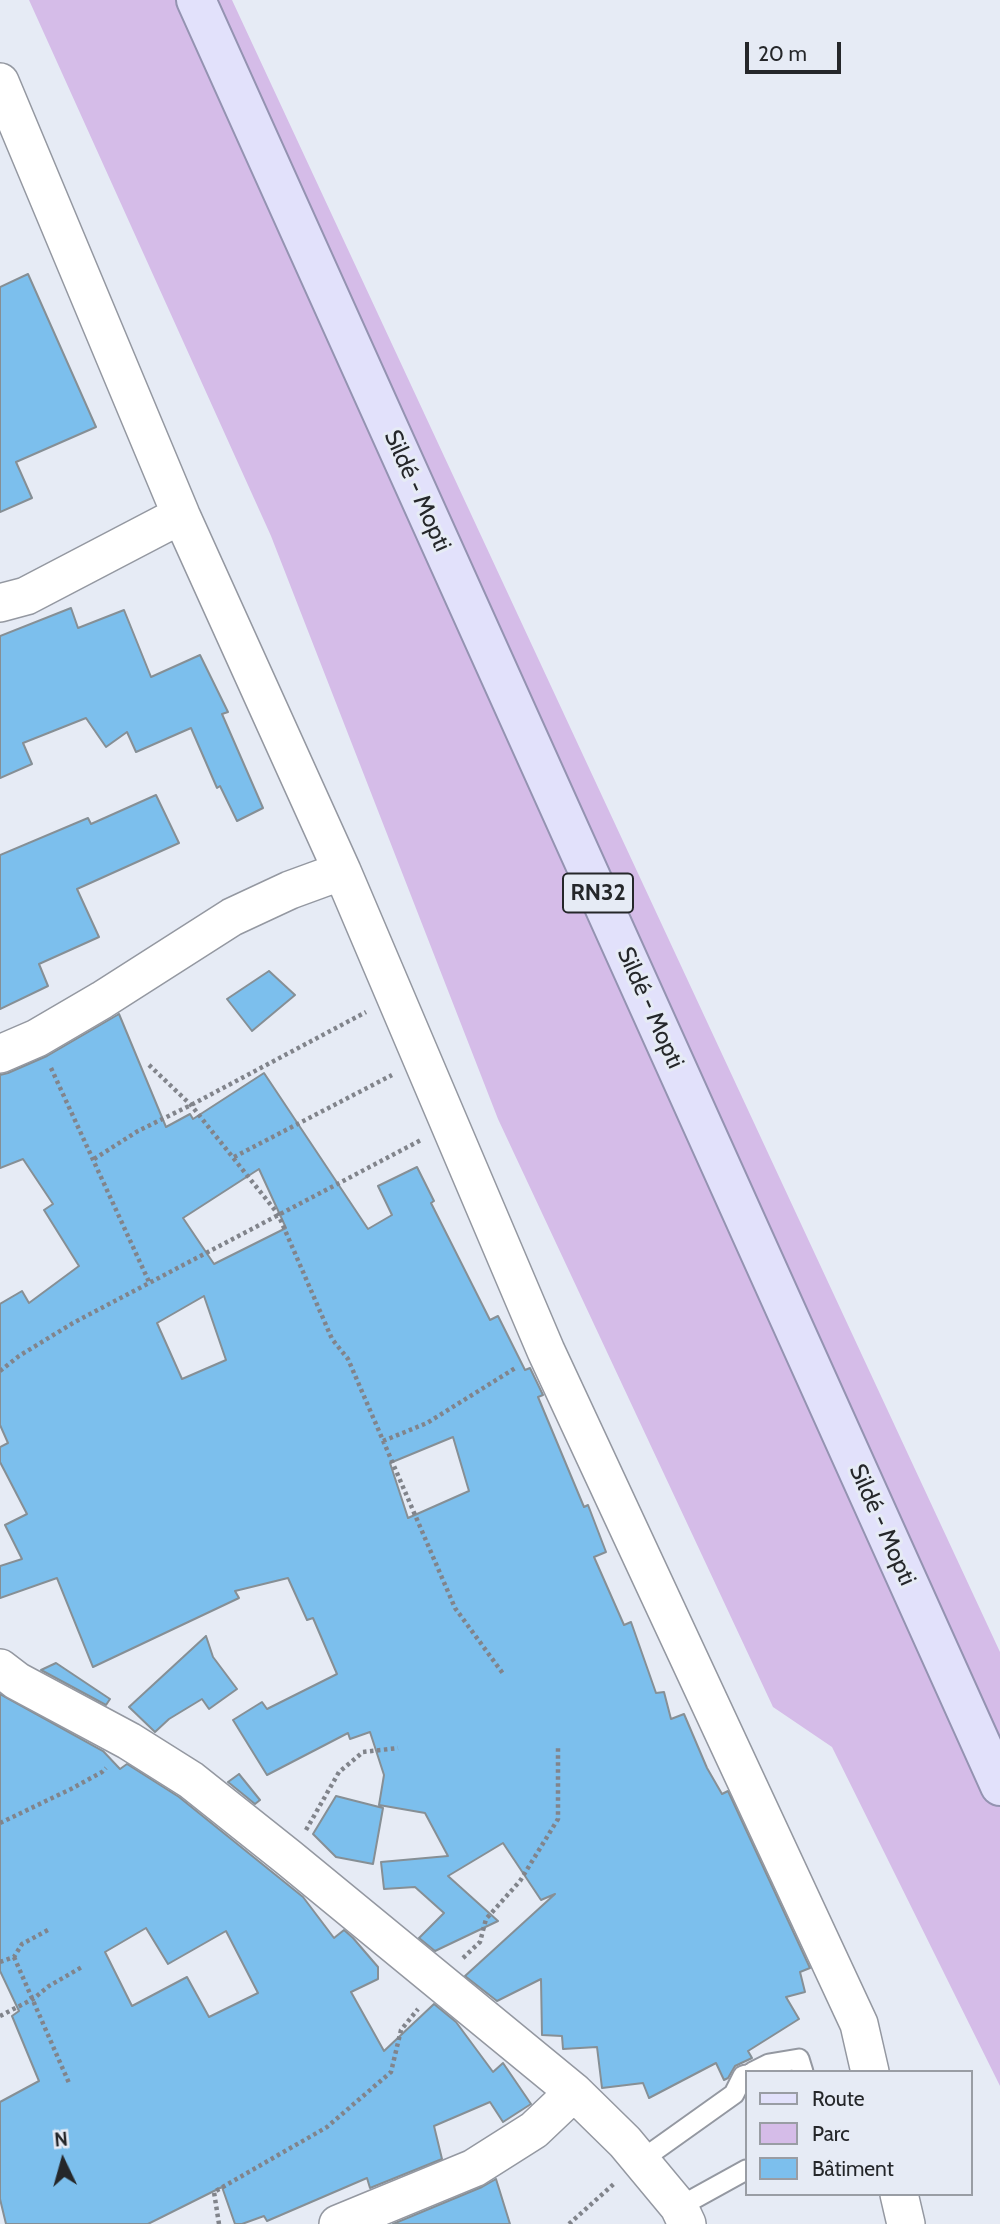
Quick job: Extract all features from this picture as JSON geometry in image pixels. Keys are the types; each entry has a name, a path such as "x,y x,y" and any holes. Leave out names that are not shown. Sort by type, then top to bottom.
{"main road":[{"name":"Sildé - Mopti","path":"196,0 1000,1786"}],"street":[{"path":"0,82 181,515 342,871 545,1351 859,2024 870,2070"},
{"path":"0,603 26,596 181,515"},
{"path":"0,1054 37,1038 114,993 232,917 290,890 342,871"},
{"path":"0,1668 17,1681 129,1741 191,1780 289,1858 574,2092 625,2142 683,2216"},
{"path":"338,2224 474,2168 534,2130 574,2092"},
{"path":"899,2196 906,2224"}],"lane":[{"path":"757,2070 769,2064 799,2059 802,2070"},
{"path":"640,2161 734,2094 744,2076"},
{"path":"683,2216 744,2171"}],"path":[{"path":"94,1159 138,1131 395,997"},
{"path":"37,1038 150,1284"},
{"path":"234,1157 421,1060"},
{"path":"149,1065 191,1105 278,1214 332,1339 348,1359 455,1608 504,1675"},
{"path":"0,1371 19,1356 122,1296 150,1284 449,1125"},
{"path":"383,1441 427,1423 545,1351"},
{"path":"0,1823 102,1772 129,1741"},
{"path":"289,1858 339,1772 363,1752 398,1748"},
{"path":"0,1962 14,1957 22,1944 48,1930"},
{"path":"14,1957 69,2083"},
{"path":"0,2016 82,1968"},
{"path":"569,2224 640,2161"}],"green space":[{"path":"29,0 232,0 1000,1652 1000,2086 832,1747 773,1707 498,1119 271,536"}],"building":[{"path":"28,274 96,427 16,462 32,498 0,512 0,287"},
{"path":"71,608 78,628 124,610 151,677 200,655 228,712 222,714 263,808 237,821 220,786 217,788 191,728 136,752 127,732 106,747 86,718 23,743 32,764 0,778 0,636"},
{"path":"156,795 179,843 77,889 99,937 39,964 48,986 0,1009 0,855 88,818 91,824"},
{"path":"269,971 295,995 252,1031 227,999"},
{"path":"119,1014 166,1127 190,1114 193,1119 264,1073 368,1229 392,1215 378,1186 417,1167 434,1201 431,1203 490,1320 498,1316 525,1370 530,1368 543,1395 538,1397 584,1507 588,1505 606,1552 594,1557 624,1625 631,1622 656,1693 664,1692 671,1719 684,1714 707,1768 722,1794 728,1791 810,1968 800,1972 805,1992 786,1997 799,2019 748,2051 752,2058 735,2066 728,2078 724,2080 716,2063 649,2098 643,2083 602,2088 597,2047 563,2049 562,2036 542,2035 541,1979 497,2001 465,1976 555,1894 541,1900 503,1843 448,1876 498,1921 435,1951 419,1938 444,1913 415,1887 384,1889 381,1862 448,1856 425,1813 379,1805 384,1775 370,1732 350,1739 348,1733 267,1775 233,1720 262,1702 267,1709 337,1674 313,1618 307,1620 288,1578 235,1591 239,1598 93,1667 57,1578 0,1598 0,1566 22,1559 5,1525 27,1514 0,1462 0,1447 8,1443 0,1425 0,1304 22,1291 29,1303 79,1266 44,1210 53,1204 23,1159 0,1168 0,1075 47,1056","holes":["259,1169 286,1228 214,1264 183,1218","204,1296 226,1360 182,1379 157,1323","453,1437 469,1491 408,1518 390,1463"]},
{"path":"206,1636 213,1657 237,1689 209,1709 202,1699 169,1719 155,1732 129,1707"},
{"path":"56,1663 110,1699 106,1705 41,1670"},
{"path":"0,1694 103,1751 120,1769 127,1764 179,1797 303,1897 334,1938 344,1930 353,1938 378,1967 378,1979 351,1992 384,2051 434,2004 456,2022 493,2072 503,2063 531,2104 503,2122 490,2102 434,2126 442,2159 370,2188 367,2178 267,2221 264,2216 235,2224 222,2187 148,2224 6,2224 0,2199 0,2102 39,2081 12,2016 19,2011 0,1971","holes":["146,1928 168,1964 226,1931 258,1993 209,2017 187,1977 132,2006 105,1952"]},
{"path":"239,1774 260,1800 255,1804 228,1782"},
{"path":"336,1796 383,1808 373,1864 336,1857 313,1834"},
{"path":"496,2179 510,2224 393,2224 482,2187"}]}
